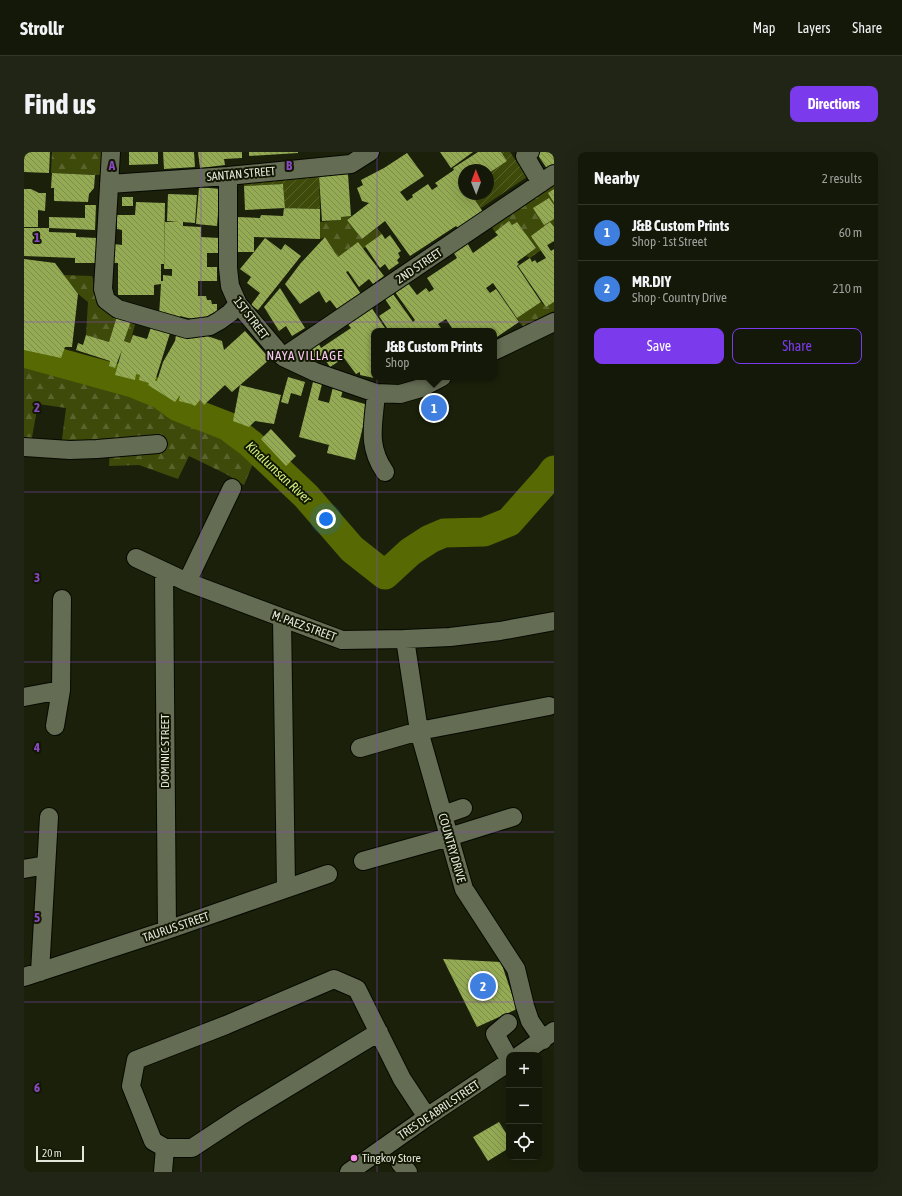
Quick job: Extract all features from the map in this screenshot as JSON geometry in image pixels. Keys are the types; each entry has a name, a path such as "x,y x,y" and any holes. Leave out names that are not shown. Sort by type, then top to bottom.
{"street":[{"path":"111,152 103,289 106,300 118,309 187,329 210,326 230,313 238,304"},
{"name":"SANTAN STREET","path":"109,184 228,176 352,164 370,152"},
{"path":"530,152 525,156 548,179"},
{"name":"1ST STREET","path":"228,176 228,268 230,286 238,304 283,357 315,372 376,393 400,394 421,388 436,380"},
{"name":"2ND STREET","path":"283,357 548,179"},
{"path":"497,350 554,322"},
{"path":"376,393 372,430 373,446 380,465 385,472"},
{"path":"24,447 70,450 158,444"},
{"path":"187,582 232,488"},
{"name":"M. PAEZ STREET","path":"136,558 187,582 342,640 405,640 450,637 500,631 554,621"},
{"name":"DOMINIC STREET","path":"164,571 167,930"},
{"path":"55,726 61,690 62,598"},
{"path":"282,618 286,888"},
{"name":"COUNTRY DRIVE","path":"405,640 419,731 464,889 516,969 530,1021 548,1035"},
{"path":"24,697 61,690"},
{"path":"360,748 419,731 549,706"},
{"path":"443,815 463,808"},
{"path":"32,974 46,865 49,817"},
{"path":"363,861 513,817"},
{"path":"24,869 46,865"},
{"name":"TAURUS STREET","path":"32,974 167,930 328,874"},
{"path":"379,1032 242,1115 192,1148 165,1148 152,1141 131,1086 136,1060 226,1025 334,979 357,989 379,1032 402,1079 427,1117"},
{"path":"506,1054 495,1034 508,1023"},
{"path":"524,1052 548,1035"},
{"name":"TRES DE ABRIL STREET","path":"349,1172 396,1159 427,1117 506,1064"},
{"path":"163,1172 165,1148"}],"green space":[{"path":"52,152 102,152 101,175 51,173"},
{"path":"501,152 510,152 527,177 494,199 494,170 507,161"},
{"path":"554,165 554,241 530,258 526,256 536,248 517,222 512,225 509,222 495,232 490,225"},
{"path":"319,174 320,209 285,208 283,184 244,186 243,182"},
{"path":"475,200 493,200 481,208"},
{"path":"351,216 347,220 362,239 377,228 382,234 363,249 358,242 338,257 325,237 320,239 320,222 341,220 341,217"},
{"path":"63,275 92,276 97,298 136,321 130,343 124,341 131,321 117,316 109,342 86,335 88,302 78,294"},
{"path":"541,302 546,307 554,302 554,311 523,327 517,318"},
{"path":"24,350 61,358 64,350 113,369 112,377 133,383 160,394 178,407 188,411 206,410 249,427 279,460 269,472 254,461 244,485 226,474 189,456 178,479 139,465 109,466 110,445 61,447 66,408 38,404 31,443 24,441"}],"building":[{"path":"24,152 50,152 49,173 24,172"},
{"path":"129,152 158,152 158,164 129,165"},
{"path":"163,152 194,152 195,167 164,169"},
{"path":"198,152 242,152 242,158 224,159 225,165 200,168"},
{"path":"249,152 298,152 298,153 249,156"},
{"path":"440,152 473,152 451,168"},
{"path":"478,152 501,152 507,161 494,170 494,164 459,164"},
{"path":"540,152 554,152 554,165 548,170 537,154"},
{"path":"407,153 424,176 400,192 407,201 413,197 412,195 428,184 432,190 438,186 435,183 454,170 453,168 458,165 458,200 475,200 483,212 458,228 456,226 410,256 385,221 362,239 347,220 369,203 362,201 357,188 363,185 361,180 384,168"},
{"path":"52,173 95,175 94,188 89,194 88,202 54,201 54,188 51,188"},
{"path":"348,174 351,216 341,217 341,220 322,221 319,176"},
{"path":"283,184 285,208 245,210 244,186"},
{"path":"199,187 220,189 217,226 196,224"},
{"path":"24,189 31,189 39,193 46,193 45,211 38,210 38,227 24,227"},
{"path":"554,189 554,203 548,193"},
{"path":"168,194 197,195 195,223 183,222 183,226 201,227 201,237 219,238 218,253 207,253 207,267 217,267 217,281 198,281 198,296 206,296 207,300 211,300 212,304 217,304 217,319 200,321 180,316 181,321 159,316 161,284 154,285 154,295 118,295 118,263 113,263 114,244 122,245 122,230 117,229 117,215 135,215 136,202 165,203 164,264 161,264 161,281 163,281 163,275 172,276 172,269 164,269 165,222 178,222 167,221"},
{"path":"122,197 133,197 133,206 122,206"},
{"path":"549,198 554,205 554,219 544,225 533,208"},
{"path":"85,205 96,205 95,230 49,228 49,217 85,218"},
{"path":"284,208 320,209 320,239 254,237 254,252 236,252 237,217 260,218 261,215 283,216"},
{"path":"509,221 512,225 517,222 536,248 517,262 519,264 517,266 541,302 517,318 493,283 486,288 490,293 496,289 519,322 497,337 497,328 452,328 446,319 438,324 441,328 387,328 379,316 391,308 385,299 393,294 413,322 415,320 395,292 408,283 417,295 426,288 429,292 434,289 427,278 457,258 452,250 466,241 473,253 498,235 495,232"},
{"path":"550,222 554,227 554,241 547,245 551,251 554,249 554,302 546,307 518,266 530,258 532,262 535,260 537,263 546,258 531,236"},
{"path":"24,228 49,228 49,232 76,233 76,237 97,238 96,263 75,263 75,258 24,256"},
{"path":"382,234 385,239 390,235 401,251 398,253 400,257 397,260 399,263 389,270 385,264 380,268 365,246"},
{"path":"325,237 338,257 358,242 384,276 373,284 369,279 359,287 348,271 346,272 361,294 337,309 330,300 326,303 319,291 300,304 285,284 300,264"},
{"path":"265,238 281,250 285,244 301,256 258,310 251,305 260,293 247,283 251,277 240,269"},
{"path":"24,259 55,263 78,294 72,347 65,347 61,358 24,350"},
{"path":"280,288 305,328 292,336 286,326 279,331 264,307"},
{"path":"371,307 385,328 371,328 371,377 360,375 360,372 356,374 344,358 330,367 322,355 315,359 309,350 319,344 321,348 351,328 347,323"},
{"path":"117,316 131,321 124,341 130,343 133,335 147,339 152,324 171,330 155,381 157,381 163,362 175,341 177,329 192,331 222,341 224,350 245,331 270,359 232,392 225,385 204,405 200,400 195,406 179,401 180,395 175,402 148,385 149,383 139,380 140,375 136,374 135,380 115,375 122,350 115,368 109,366 110,361 76,350 78,343 83,345 86,335 109,342"},
{"path":"288,377 305,382 301,396 291,393 288,404 281,402"},
{"path":"313,382 322,384 318,400 329,403 333,387 343,390 341,397 368,405 355,460 327,453 329,445 299,437"},
{"path":"240,385 281,395 274,424 255,421 249,427 233,421"},
{"path":"271,429 296,456 286,466 261,439"},
{"path":"443,959 501,962 517,1009 477,1027"},
{"path":"499,1122 506,1133 506,1150 488,1161 473,1137"}],"waterway":[{"name":"Kinalumsan River","path":"24,353 133,383 160,394 178,407 227,426 251,444 306,496 352,549 385,575 410,552 430,539 444,533 484,532 509,522 554,470"}],"place":[{"name":"J&B Custom Prints","path":"434,408"},
{"name":"MR.DIY","path":"483,986"},
{"name":"Tingkoy Store","path":"354,1158"}],"district":[{"name":"NAYA VILLAGE","path":"305,355"}]}
